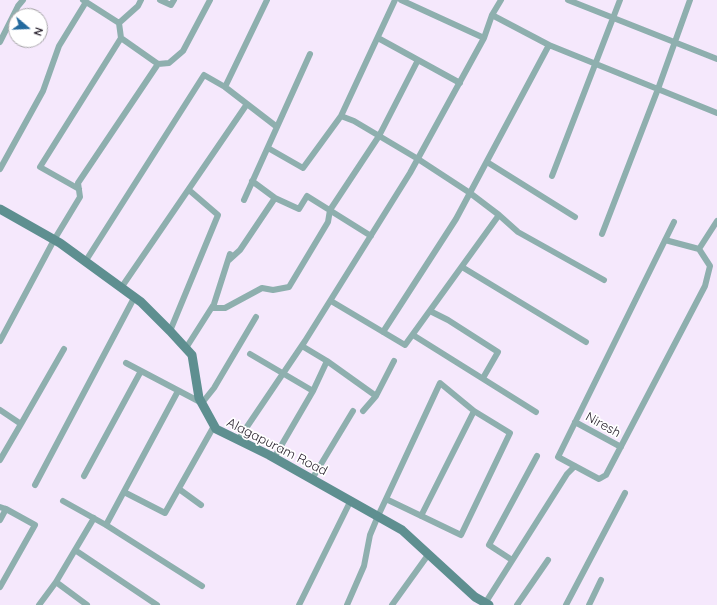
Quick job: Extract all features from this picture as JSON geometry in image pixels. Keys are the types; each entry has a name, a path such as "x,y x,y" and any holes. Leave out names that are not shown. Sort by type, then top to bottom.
{"main road":[{"name":"Alagapuram Road","path":"0,209 54,240 141,302 170,331 192,355 199,398 216,429 274,458 402,530 475,597 486,604"}],"street":[{"path":"0,42 18,6 23,0"},
{"path":"119,23 138,6 141,0"},
{"path":"160,0 171,6 174,0"},
{"path":"121,38 158,64 169,64 183,51 210,0"},
{"path":"225,87 267,0"},
{"path":"268,148 303,168 341,116 396,0"},
{"path":"400,0 484,38"},
{"path":"238,440 331,301 418,159 484,38 492,15 501,0"},
{"path":"568,0 717,60"},
{"path":"552,176 620,0"},
{"path":"602,234 658,89 690,0"},
{"path":"0,169 43,91 59,46 85,1 119,23 121,38 40,166 79,189"},
{"path":"492,15 549,45 717,113"},
{"path":"378,38 460,83"},
{"path":"383,332 456,219 549,45"},
{"path":"244,200 310,54"},
{"path":"212,308 225,308 262,288 274,290 289,287 328,222 330,210 379,136 418,60"},
{"path":"0,341 54,240 80,197 78,184 158,64"},
{"path":"85,262 204,75 225,87 277,127"},
{"path":"121,288 247,104"},
{"path":"341,116 354,121 418,159 470,193 499,215 518,232 604,280"},
{"path":"487,162 575,216"},
{"path":"252,181 275,198 299,209 307,196 371,236"},
{"path":"170,331 218,214 189,190"},
{"path":"228,261 240,250 275,198"},
{"path":"331,301 405,346 499,215"},
{"path":"699,249 717,221"},
{"path":"665,240 699,249 710,266 705,286 606,475 599,479 558,457 575,422 665,240 674,222"},
{"path":"186,348 214,304 230,254"},
{"path":"462,267 586,342"},
{"path":"35,484 134,298"},
{"path":"430,311 448,320 498,352 483,378"},
{"path":"126,363 202,403 214,388 256,317"},
{"path":"413,335 536,412"},
{"path":"302,346 327,361 376,396"},
{"path":"0,460 64,349"},
{"path":"250,354 313,391"},
{"path":"274,458 313,391 327,361"},
{"path":"363,412 376,396 394,361"},
{"path":"84,476 141,371"},
{"path":"347,605 364,566 370,535 378,516 440,383 474,411 510,433 461,535 386,499"},
{"path":"106,524 178,391"},
{"path":"0,410 21,424"},
{"path":"312,479 353,411"},
{"path":"421,516 474,411"},
{"name":"Niresh","path":"575,422 621,447"},
{"path":"124,492 165,513 214,426"},
{"path":"512,560 489,545 537,456"},
{"path":"486,604 512,560 567,474 575,466"},
{"path":"178,489 201,505"},
{"path":"566,605 625,493"},
{"path":"299,605 351,500"},
{"path":"63,501 106,524 202,586"},
{"path":"0,520 3,508 34,525 0,587"},
{"path":"39,605 56,582 94,518"},
{"path":"75,550 157,605"},
{"path":"392,605 428,555"},
{"path":"517,605 548,560"},
{"path":"589,605 602,580"},
{"path":"56,582 87,605"}]}
